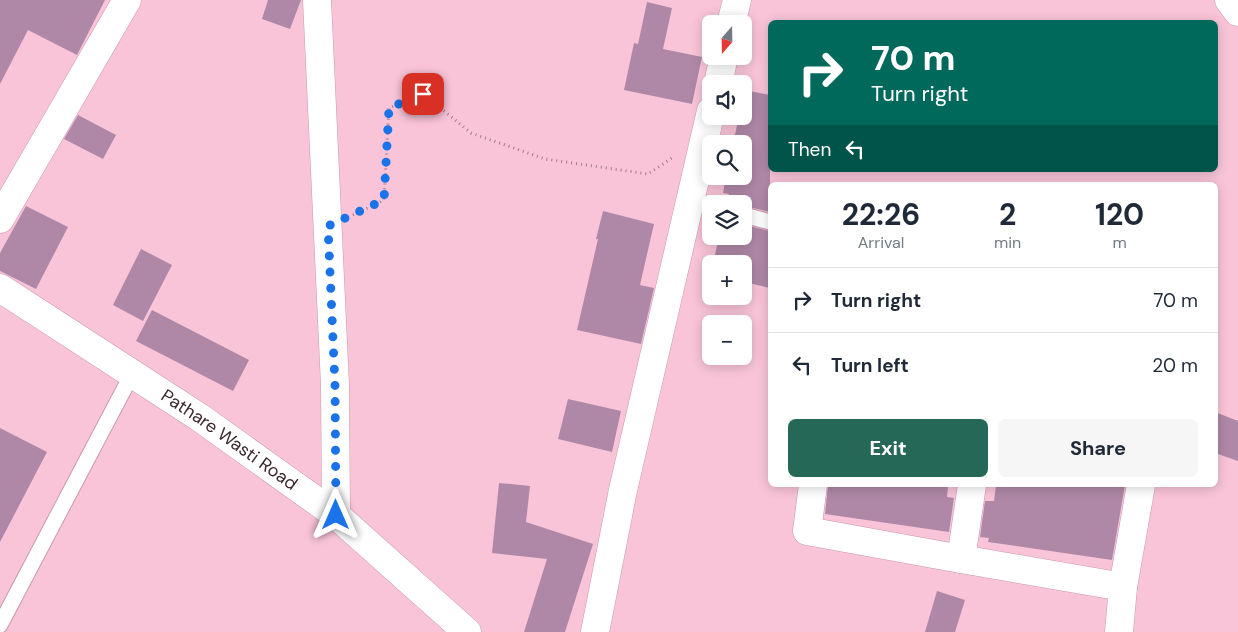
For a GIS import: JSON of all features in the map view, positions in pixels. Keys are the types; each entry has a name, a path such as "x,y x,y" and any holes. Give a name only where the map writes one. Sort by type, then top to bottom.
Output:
{"street":[{"path":"0,219 127,0"},
{"path":"317,0 335,385 336,515"},
{"path":"734,15 737,0"},
{"path":"1229,0 1238,12"},
{"path":"595,632 623,490 701,204 708,125"},
{"name":"Pathare Wasti Road","path":"0,288 199,417 336,515 467,632"},
{"path":"813,487 807,531 1123,587"},
{"path":"960,559 972,487"},
{"path":"1119,632 1123,587 1141,487"}],"lane":[{"path":"752,217 768,221"},
{"path":"0,625 132,374"}],"path":[{"path":"328,226 384,200 389,108 423,94 470,134 545,159 648,174 706,125"}],"building":[{"path":"0,0 105,0 77,55 28,30 0,84"},
{"path":"268,0 301,0 290,29 262,19"},
{"path":"647,2 672,8 663,49 702,57 692,104 624,90 634,43 638,44"},
{"path":"752,92 768,95 768,172 770,172 770,182 768,182 768,212 752,208 752,195 729,195 723,193 724,185 752,185 752,135 735,135 737,125 752,125"},
{"path":"78,115 116,135 103,159 64,139"},
{"path":"26,206 68,227 36,289 0,271 0,253"},
{"path":"603,211 654,224 640,285 654,288 641,344 577,330"},
{"path":"752,227 768,231 768,288 752,284 752,255 715,255 717,245 752,245"},
{"path":"141,249 172,265 143,321 113,305"},
{"path":"152,310 249,360 233,391 136,341"},
{"path":"568,399 621,411 612,452 558,439"},
{"path":"1218,413 1238,421 1238,461 1218,454"},
{"path":"0,428 47,452 0,542"},
{"path":"499,483 530,486 526,522 593,544 565,632 524,632 547,559 492,553"},
{"path":"828,487 948,487 947,497 954,498 949,532 825,514"},
{"path":"996,487 1125,487 1112,560 988,542 989,538 980,537 985,501 994,501"},
{"path":"937,591 965,600 955,632 925,632"}],"route":[{"path":"336,515 335,385 328,226 384,200 389,108 423,94"}]}
